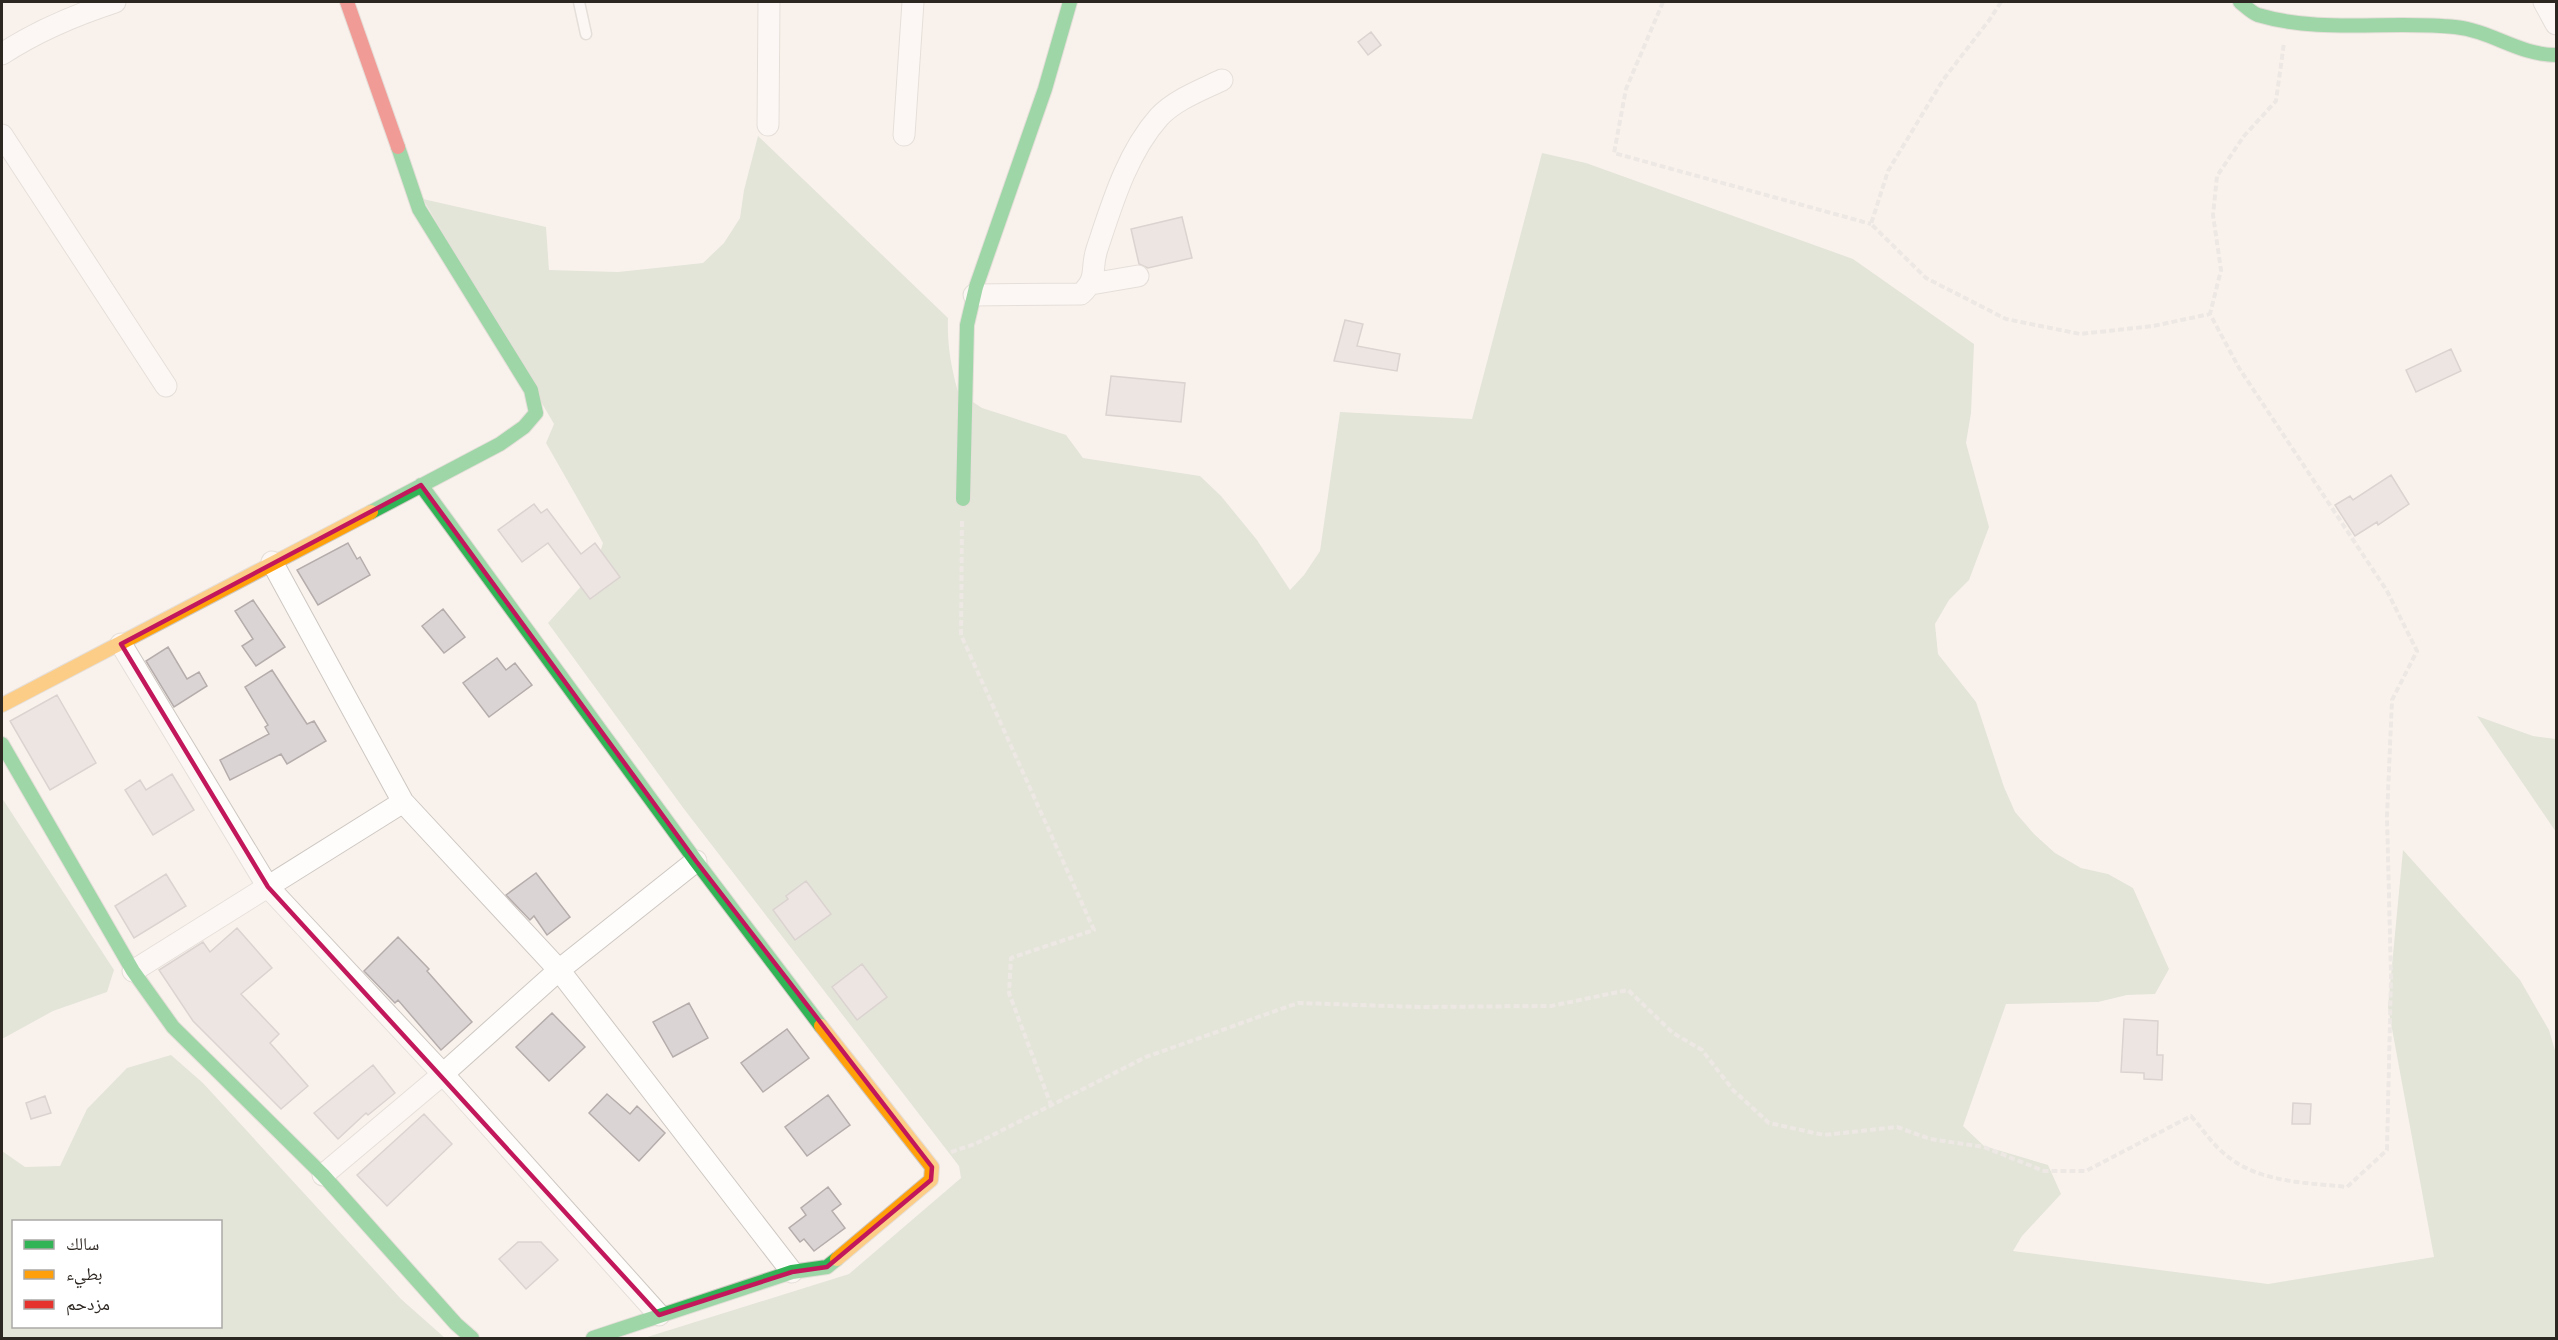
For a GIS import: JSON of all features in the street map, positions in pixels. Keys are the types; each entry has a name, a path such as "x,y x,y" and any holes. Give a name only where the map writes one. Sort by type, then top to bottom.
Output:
{"street":[{"path":"2,54 25,39 79,13 115,2"},
{"path":"2,705 500,444 524,427 536,413 531,390 419,209 347,2"},
{"path":"768,125 769,2"},
{"path":"904,135 914,2"},
{"path":"963,499 967,325 974,295 1045,89 1070,2"},
{"path":"2240,2 2256,15 2314,25 2429,24 2457,27 2485,32 2512,46 2547,55 2556,55"},
{"path":"2544,2 2556,24"},
{"path":"1091,284 1096,253 1112,205 1136,150 1160,116 1194,93 1222,80"},
{"path":"2,135 166,386"},
{"path":"974,295 1081,294 1091,284 1138,276"},
{"path":"421,485 696,861 842,1054 932,1167 931,1180 856,1245 826,1267 792,1272 593,1338"},
{"path":"272,562 404,802 559,970 792,1272"},
{"path":"121,644 268,887 443,1074 659,1315"},
{"path":"2,744 133,971 173,1027 323,1175 456,1324 472,1338"},
{"path":"133,971 404,802"},
{"path":"323,1175 443,1074 559,970 696,861"}],"lane":[{"path":"579,2 586,34"}],"path":[{"path":"1663,2 1626,89 1614,153 1870,224 1926,278 2006,319 2079,334 2152,326 2210,314"},
{"path":"1870,224 1888,171 1943,80 2001,2"},
{"path":"928,1161 975,1144 1146,1057 1298,1003 1420,1007 1551,1006 1628,990 1673,1034 1702,1050 1733,1090 1769,1123 1824,1135 1897,1127 1930,1139 1984,1148 2044,1171 2086,1171 2191,1116 2218,1148 2245,1169 2275,1179 2347,1187 2387,1150 2391,977 2387,816 2392,700 2417,651 2387,591 2239,368 2210,314 2221,270 2213,215 2217,176 2244,136 2276,101 2287,19"},
{"path":"963,499 961,635 1094,930 1011,958 1009,993 1051,1105"}],"highlighted area":[{"path":"421,485 696,861 932,1167 931,1180 827,1267 792,1272 659,1315 268,887 121,644"}],"green space":[{"path":"758,136 948,318 950,355 958,392 982,408 1066,435 1083,458 1200,476 1221,496 1257,540 1290,590 1304,575 1320,551 1340,412 1472,419 1542,153 1586,163 1853,259 1974,344 1971,413 1966,443 1989,527 1969,580 1949,600 1935,624 1938,654 1976,702 2004,787 2015,812 2055,853 2081,868 2108,874 2133,888 2169,969 2155,994 2127,995 2098,1002 2006,1004 1963,1126 1984,1146 2048,1165 2061,1194 2022,1236 2013,1251 2268,1284 2434,1257 2388,1007 2403,850 2520,980 2549,1030 2556,1054 2556,1338 644,1338 849,1274 961,1178 959,1166 684,809 548,623 594,572 603,543 546,443 554,424 423,199 546,227 549,270 618,272 703,263 724,243 740,218 744,190"},
{"path":"2477,716 2533,736 2556,739 2556,832"},
{"path":"2,798 114,970 107,992 53,1011 2,1039"},
{"path":"171,1055 203,1083 401,1299 445,1338 2,1338 2,1151 25,1167 60,1166 87,1109 127,1068"}],"building":[{"path":"1371,32 1381,45 1368,55 1358,42"},
{"path":"1182,217 1192,258 1148,268 1139,264 1131,229"},
{"path":"1345,320 1363,324 1357,346 1400,354 1397,371 1334,361"},
{"path":"2451,349 2461,371 2416,392 2406,370"},
{"path":"1111,376 1185,383 1181,422 1106,415"},
{"path":"2391,475 2409,504 2378,525 2377,522 2355,536 2335,505 2350,496 2353,500"},
{"path":"534,504 541,513 547,509 581,554 595,543 620,577 590,599 548,543 522,562 498,530"},
{"path":"348,543 357,559 360,557 370,575 318,605 297,570"},
{"path":"253,600 285,647 256,666 242,646 253,639 235,611"},
{"path":"443,609 465,637 444,653 422,626"},
{"path":"168,647 187,679 199,672 207,686 174,707 146,661"},
{"path":"497,658 506,670 515,663 532,685 489,717 463,683"},
{"path":"272,670 307,724 314,721 326,741 287,764 281,754 230,780 220,760 269,734 265,727 268,725 245,687"},
{"path":"57,695 96,763 50,790 10,721"},
{"path":"172,774 194,810 153,835 125,790 140,780 146,790"},
{"path":"536,873 570,917 547,935 534,916 530,920 506,895"},
{"path":"166,874 186,906 134,938 115,906"},
{"path":"806,881 831,914 795,940 773,910 788,899 786,896"},
{"path":"237,928 272,968 241,994 279,1034 270,1043 308,1086 281,1109 193,1021 159,970 203,942 210,952"},
{"path":"398,937 429,969 427,971 472,1022 441,1050 398,1000 395,1003 364,971"},
{"path":"862,964 887,997 857,1020 832,987"},
{"path":"689,1003 708,1038 673,1057 653,1022"},
{"path":"552,1013 585,1047 549,1081 516,1047"},
{"path":"2124,1019 2158,1021 2157,1055 2163,1055 2162,1080 2144,1079 2144,1073 2121,1072"},
{"path":"787,1029 809,1058 763,1092 741,1063"},
{"path":"373,1065 395,1093 368,1115 366,1113 338,1139 314,1113"},
{"path":"607,1094 630,1114 637,1106 665,1133 639,1161 589,1113"},
{"path":"828,1095 850,1125 807,1156 785,1127"},
{"path":"45,1096 51,1113 31,1119 26,1103"},
{"path":"2293,1103 2311,1104 2310,1124 2292,1124"},
{"path":"424,1114 452,1144 387,1206 357,1175"},
{"path":"828,1187 841,1204 832,1211 845,1228 814,1251 804,1239 800,1242 789,1228 806,1215 801,1208"},
{"path":"518,1242 541,1242 558,1260 526,1289 499,1259"}],"traffic: fast":[{"path":"963,499 967,325 976,287 1045,89 1070,2"},
{"path":"2240,2 2256,14 2282,21 2331,25 2455,27 2481,33 2530,51 2556,55"},
{"path":"371,512 500,444 524,427 536,413 531,390 419,209 398,147"},
{"path":"421,485 696,861 821,1026"},
{"path":"2,744 133,971 173,1027 323,1175 456,1324 472,1338"},
{"path":"593,1338 792,1272 827,1267 837,1259"}],"traffic: slow":[{"path":"2,705 371,512"},
{"path":"821,1026 932,1167 931,1180 837,1259"}],"traffic: jam":[{"path":"347,2 398,147"}]}
